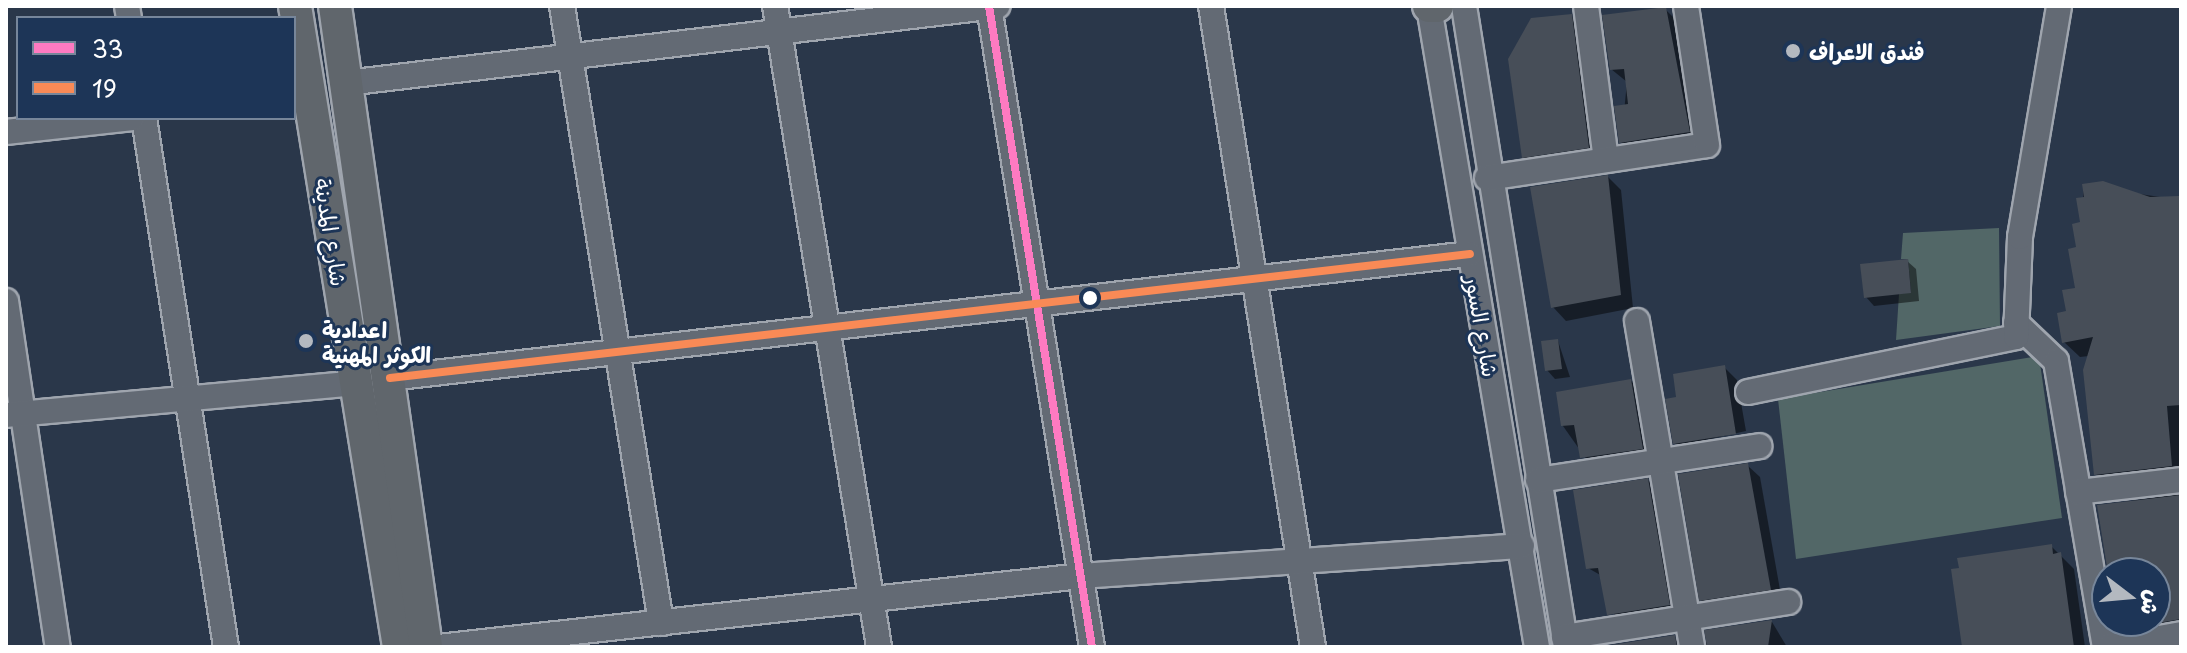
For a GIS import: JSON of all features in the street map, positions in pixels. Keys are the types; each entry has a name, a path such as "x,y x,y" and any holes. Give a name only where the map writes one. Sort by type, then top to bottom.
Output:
{"main road":[{"name":"شارع المدينة","path":"335,6 426,647"},
{"path":"1429,6 1437,6"},
{"name":"شارع المدينة","path":"296,19 302,94 356,383 399,647"}],"street":[{"path":"562,6 621,350 661,623"},
{"path":"775,6 879,647"},
{"path":"989,6 1092,647"},
{"path":"346,83 997,6"},
{"path":"1211,6 1313,647"},
{"name":"شارع السور","path":"1429,6 1537,647"},
{"name":"شارع السور","path":"1464,6 1487,178 1565,642"},
{"path":"1586,6 1606,160"},
{"path":"1487,178 1707,145 1686,6"},
{"path":"1748,392 2016,337 2020,237 2059,6"},
{"path":"6,132 114,120"},
{"path":"144,120 226,647"},
{"path":"1450,133 1479,127"},
{"path":"390,378 621,350 1255,283 1470,254"},
{"path":"6,301 14,414 58,647"},
{"path":"1637,321 1692,647"},
{"path":"2016,323 2056,361 2107,647 2181,634"},
{"path":"14,414 356,383"},
{"path":"1538,480 1759,446"},
{"path":"2078,492 2181,480"},
{"path":"438,647 1081,576 1299,558 1522,546"},
{"path":"1565,642 1788,602"}],"green space":[{"path":"1999,228 2000,326 1896,340 1899,294 1911,292 1908,259 1901,259 1903,233"},
{"path":"2039,356 2062,518 1796,559 1778,399"}],"building":[{"path":"1666,7 1690,132 1619,143 1614,106 1628,104 1624,69 1610,70 1602,15"},
{"path":"1572,14 1589,148 1522,158 1508,59 1531,18"},
{"path":"1608,175 1621,295 1551,308 1530,187"},
{"path":"2103,181 2150,197 2179,196 2181,405 2167,406 2172,466 2094,475 2083,370 2093,337 2062,343 2057,313 2066,311 2062,290 2075,288 2068,249 2076,247 2072,224 2080,222 2076,198 2084,197 2082,184"},
{"path":"1908,259 1911,293 1864,298 1860,264"},
{"path":"1558,339 1562,369 1545,371 1541,341"},
{"path":"1725,365 1736,434 1673,444 1665,399 1676,397 1673,374"},
{"path":"1631,379 1643,449 1580,458 1574,425 1561,426 1556,392"},
{"path":"1748,463 1771,590 1699,601 1678,474"},
{"path":"1648,478 1670,605 1607,615 1598,568 1586,569 1573,490"},
{"path":"2181,495 2181,619 2171,621 2171,557 2105,557 2097,505"},
{"path":"2052,544 2053,554 2061,552 2074,647 1962,647 1951,569 1959,568 1957,558"},
{"path":"1772,620 1768,647 1707,647 1704,630"},
{"path":"1675,635 1677,647 1612,645"}],"transit line":[{"name":"33","path":"989,6 1092,647"},
{"name":"19","path":"390,378 1470,254"}],"place":[{"name":"فندق الاعراف","path":"1793,51"},
{"name":"اعدادية الكوثر المهنية","path":"306,341"}]}
